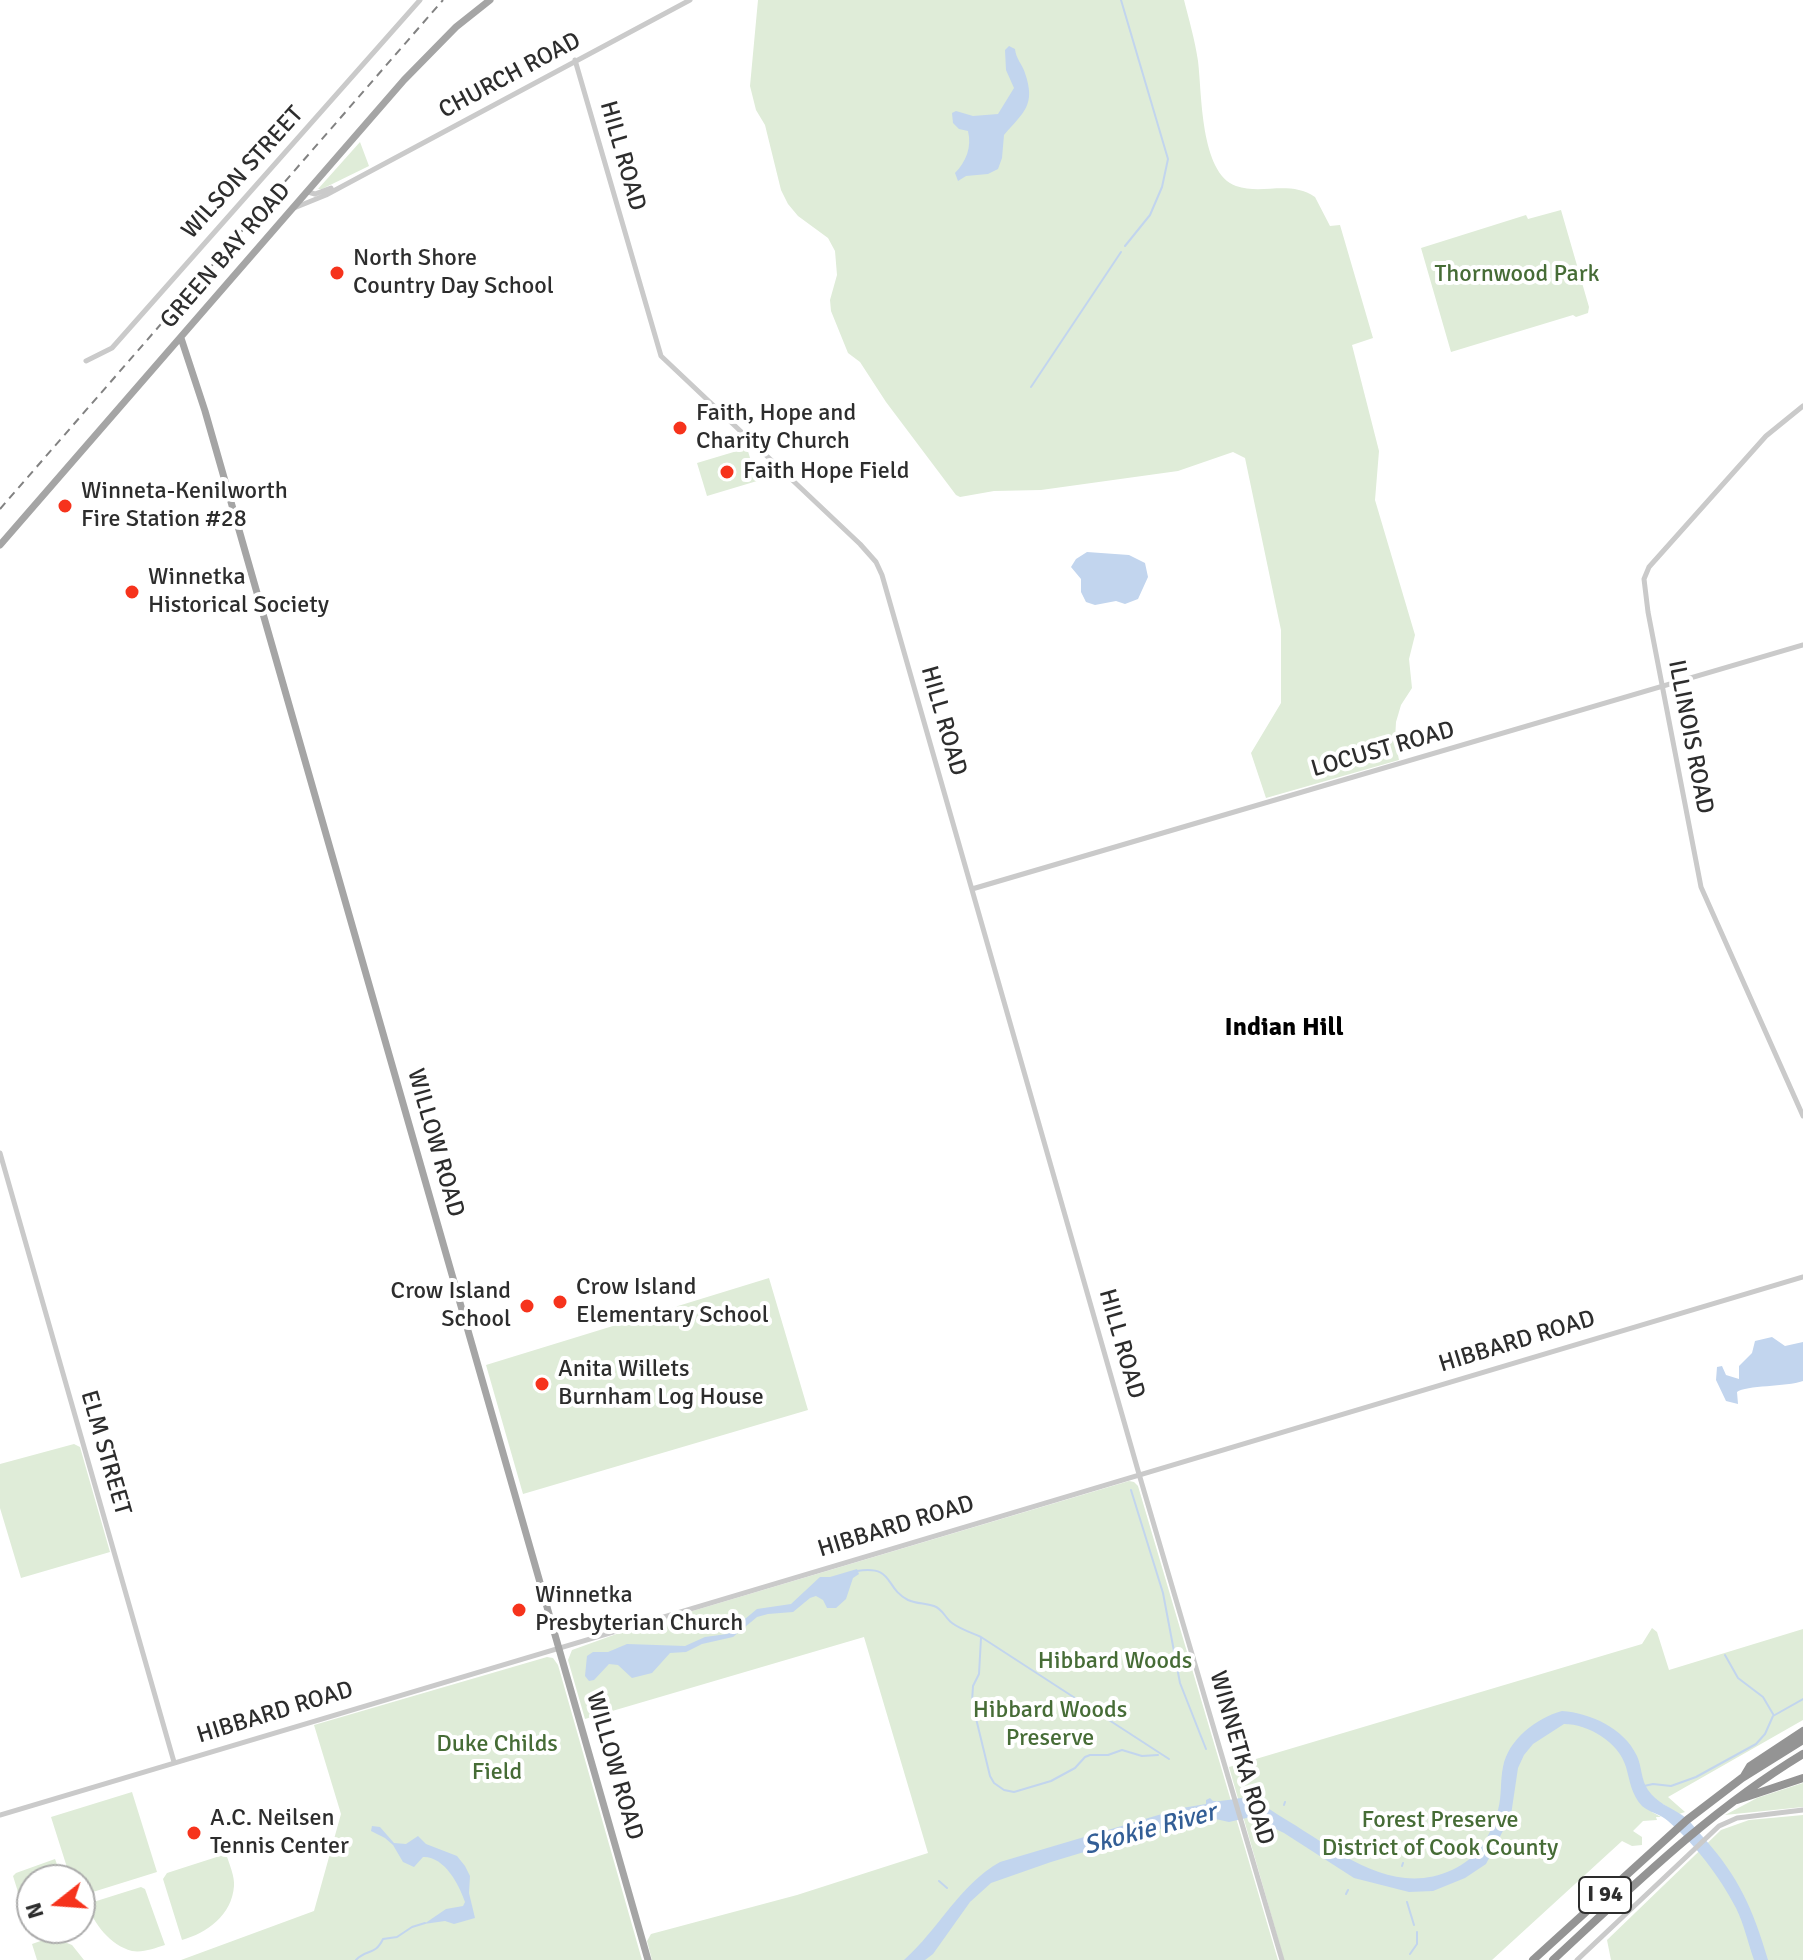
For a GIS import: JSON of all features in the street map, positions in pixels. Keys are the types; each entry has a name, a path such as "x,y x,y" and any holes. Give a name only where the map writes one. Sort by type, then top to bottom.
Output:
{"highway":[{"path":"1742,1778 1750,1766 1803,1731"},
{"name":"I 94","path":"1533,1960 1687,1820 1742,1778 1803,1740"},
{"name":"I 94","path":"1553,1960 1684,1838 1729,1803 1803,1754"},
{"path":"1729,1803 1803,1778"}],"main road":[{"name":"GREEN BAY ROAD","path":"0,545 418,64 456,27 490,0"},
{"name":"WILLOW ROAD","path":"181,338 205,411 647,1960"}],"street":[{"name":"WILSON STREET","path":"86,361 112,348 420,0"},
{"name":"CHURCH ROAD","path":"294,208 690,0"},
{"name":"HILL ROAD","path":"575,60 661,356 860,544 879,568 1139,1474"},
{"name":"CHURCH ROAD","path":"308,192 319,193 347,182"},
{"name":"ILLINOIS ROAD","path":"1803,406 1766,436 1646,573 1645,589 1701,887 1803,1116"},
{"name":"LOCUST ROAD","path":"972,889 1803,645"},
{"name":"ELM STREET","path":"0,1153 174,1762"},
{"name":"HIBBARD ROAD","path":"0,1815 1803,1277"},
{"name":"WINNETKA ROAD","path":"1139,1474 1282,1960"},
{"path":"1577,1960 1719,1826 1737,1818 1803,1810"}],"green space":[{"path":"758,0 1184,0 1197,53 1205,131 1215,165 1224,178 1236,186 1296,189 1315,197 1330,226 1340,225 1373,338 1352,345 1379,451 1375,500 1415,635 1409,659 1412,688 1401,705 1396,722 1395,740 1399,760 1266,798 1251,753 1281,703 1281,630 1245,458 1233,452 1178,471 1041,490 956,495 860,362 848,353 831,311 830,300 837,275 835,251 828,238 798,216 781,190 765,125 756,110 750,86"},
{"path":"360,142 369,166 318,189"},
{"name":"Thornwood Park","path":"1561,210 1589,307 1588,313 1451,352 1421,248 1526,215 1528,219"},
{"name":"Faith Hope Field","path":"747,448 757,481 707,496 697,463"},
{"path":"769,1278 808,1410 523,1494 486,1365"},
{"path":"74,1444 80,1447 110,1552 21,1578 0,1508 0,1464"},
{"name":"Hibbard Woods Preserve","path":"1129,1481 1138,1486 1278,1960 652,1960 647,1941 651,1934 797,1895 928,1853 864,1637 585,1719 568,1660 572,1650 622,1632"},
{"name":"Forest Preserve District of Cook County","path":"1652,1628 1657,1632 1669,1670 1803,1629 1803,1720 1668,1797 1685,1812 1679,1814 1661,1803 1652,1812 1661,1817 1643,1821 1633,1831 1642,1837 1642,1845 1632,1846 1622,1841 1492,1960 1284,1960 1229,1767 1642,1644"},
{"name":"Duke Childs Field","path":"547,1657 553,1658 558,1665 642,1960 181,1960 314,1911 341,1814 314,1725"},
{"path":"1803,1783 1803,1807 1725,1815 1757,1798"},
{"path":"132,1792 157,1872 96,1891 96,1864 66,1864 51,1817"},
{"path":"1803,1815 1803,1960 1611,1960 1607,1940 1721,1830 1749,1820"},
{"path":"226,1854 234,1882 229,1906 209,1927 182,1940 163,1879 167,1873"},
{"path":"141,1887 145,1889 165,1945 132,1951 117,1944 96,1922 96,1901"},
{"path":"32,1944 70,1944 84,1960 37,1960"}],"water":[{"path":"1009,46 1015,49 1025,73 1029,93 1026,107 1004,135 998,169 988,174 966,176 958,181 955,173 967,154 969,137 968,131 959,129 953,123 952,113 956,111 973,116 998,114 1014,88 1006,70 1005,50"},
{"path":"1087,552 1129,555 1145,563 1148,577 1138,599 1125,604 1116,601 1095,605 1086,602 1081,592 1081,579 1071,567 1076,559"},
{"path":"1772,1337 1785,1346 1803,1342 1803,1381 1742,1390 1737,1392 1738,1404 1726,1401 1716,1380 1717,1367 1722,1366 1726,1375 1739,1379 1739,1366 1752,1353 1755,1341"},
{"path":"857,1569 859,1574 853,1578 846,1599 836,1608 827,1608 823,1600 816,1596 793,1612 757,1617 733,1637 702,1644 686,1652 670,1653 652,1673 632,1678 618,1665 609,1664 594,1680 589,1681 585,1676 587,1656 593,1652 608,1652 627,1644 685,1646 705,1637 727,1634 757,1609 791,1604 820,1577"},
{"name":"Skokie River","path":"1562,1711 1595,1719 1624,1737 1639,1760 1648,1790 1688,1820 1735,1880 1757,1925 1768,1960 1754,1960 1736,1908 1697,1850 1665,1819 1638,1801 1617,1750 1592,1731 1564,1724 1533,1744 1524,1755 1518,1768 1511,1815 1486,1864 1465,1878 1433,1891 1409,1892 1354,1878 1284,1833 1251,1817 1229,1822 1211,1818 1190,1820 991,1883 970,1902 933,1954 925,1960 904,1960 961,1895 1000,1862 1182,1808 1206,1804 1210,1798 1213,1801 1253,1799 1341,1854 1384,1874 1406,1878 1429,1877 1452,1870 1476,1853 1491,1829 1499,1805 1503,1767 1517,1739 1533,1725"},
{"path":"372,1826 380,1827 394,1843 406,1844 418,1836 426,1844 457,1856 470,1876 469,1893 475,1918 454,1924 445,1921 424,1924 446,1909 463,1906 465,1902 459,1887 450,1872 438,1861 423,1857 414,1867 403,1862 393,1845 371,1831"}],"waterway":[{"path":"1121,0 1168,159 1162,187 1150,215 1125,246"},
{"path":"1031,387 1121,252"},
{"path":"1131,1490 1163,1593 1180,1683 1206,1749"},
{"path":"857,1571 884,1574 900,1595 937,1607 955,1625 981,1637 1169,1759"},
{"path":"981,1638 979,1674 973,1686 972,1702 990,1776 1004,1790 1014,1792 1051,1781 1075,1768 1090,1755 1108,1755 1122,1750 1142,1756 1158,1755"},
{"path":"1725,1655 1738,1678 1763,1697 1773,1714"},
{"path":"1644,1786 1671,1786 1696,1777 1756,1744 1765,1734 1773,1716 1803,1699"},
{"path":"1455,1852 1457,1856"},
{"path":"939,1881 947,1888"},
{"path":"1346,1894 1348,1890"},
{"path":"1407,1902 1414,1925"},
{"path":"356,1960 377,1948 383,1939 397,1937 425,1923"},
{"path":"1410,1954 1417,1944 1417,1932"}],"railway":[{"path":"0,509 443,0"}],"place":[{"name":"North Shore Country Day School","path":"337,273"},
{"name":"Faith, Hope and Charity Church","path":"680,428"},
{"name":"Faith Hope Field","path":"727,472"},
{"name":"Winneta-Kenilworth Fire Station #28","path":"65,506"},
{"name":"Winnetka Historical Society","path":"132,592"},
{"name":"Crow Island Elementary School","path":"560,1302"},
{"name":"Crow Island School","path":"527,1306"},
{"name":"Anita Willets Burnham Log House","path":"542,1384"},
{"name":"Winnetka Presbyterian Church","path":"519,1610"},
{"name":"A.C. Neilsen Tennis Center","path":"194,1833"}],"district":[{"name":"Indian Hill","path":"1284,1028"}],"park label":[{"name":"Hibbard Woods","path":"1115,1662"}]}
